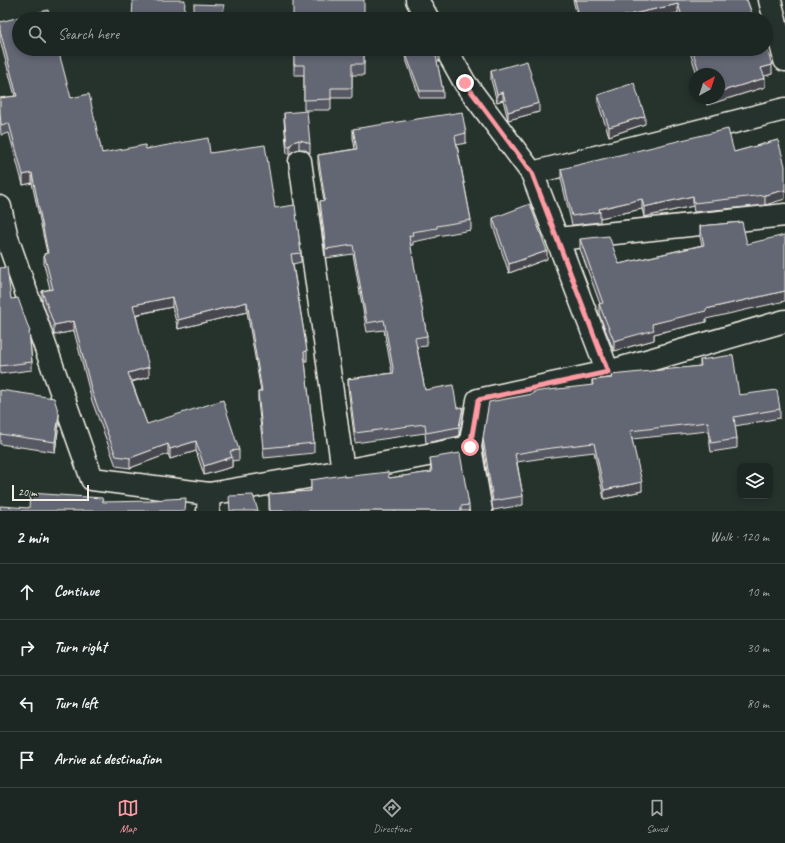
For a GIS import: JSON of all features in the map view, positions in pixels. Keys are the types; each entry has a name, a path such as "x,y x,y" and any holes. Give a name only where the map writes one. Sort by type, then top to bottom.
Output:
{"street":[{"path":"418,0 424,12"},
{"path":"770,0 785,60"},
{"path":"450,56 465,83 532,173 608,372"},
{"path":"532,173 785,109"},
{"path":"300,161 343,471"},
{"path":"0,207 4,238 92,479 209,502 343,471 470,447"},
{"path":"558,239 785,215"},
{"path":"481,511 470,447 478,400 608,372 785,321"}],"building":[{"path":"133,0 185,0 184,12 132,12"},
{"path":"293,0 364,0 364,12 293,12"},
{"path":"575,0 747,0 751,12 681,12 678,4 642,12 578,12"},
{"path":"194,4 224,5 224,12 194,12"},
{"path":"12,19 12,56 60,56 71,98 89,94 102,153 145,145 146,149 208,138 210,153 265,145 275,208 295,205 301,253 291,254 307,351 304,352 314,443 264,448 258,392 262,391 247,302 178,320 172,297 133,305 149,367 128,373 147,424 223,400 239,450 230,451 232,457 204,466 196,441 170,449 168,444 130,458 116,456 92,392 74,321 54,325 42,291 53,289 44,254 48,253 32,173 23,175 9,123 1,125 0,98 17,96 0,30 0,22"},
{"path":"294,56 364,56 364,64 352,64 352,88 331,88 331,99 304,100 304,65 294,65"},
{"path":"407,56 436,56 443,91 420,91"},
{"path":"694,56 769,56 772,65 761,68 765,78 725,90 725,68 698,68"},
{"path":"527,61 539,103 508,112 503,92 497,94 491,71"},
{"path":"634,83 645,116 609,127 598,95"},
{"path":"307,111 310,144 299,140 293,142 290,146 287,146 284,113"},
{"path":"462,112 466,133 455,136 471,220 412,232 413,235 409,236 427,336 415,338 425,390 453,385 457,408 463,407 459,427 426,433 425,424 355,433 348,379 394,373 384,320 367,323 353,245 326,249 320,201 325,200 318,155 357,149 353,129"},
{"path":"728,129 734,152 778,140 785,166 785,190 765,195 694,203 693,196 644,207 642,199 599,209 600,212 572,216 561,169"},
{"path":"530,204 547,251 509,264 493,218"},
{"path":"742,222 747,244 785,235 785,291 706,309 706,311 652,324 654,330 614,341 599,304 603,303 580,239 609,236 619,264 704,245 700,226"},
{"path":"7,267 11,299 18,298 30,332 32,362 0,366 0,268"},
{"path":"733,355 739,395 777,390 780,409 734,417 737,439 711,443 708,422 630,431 642,482 604,490 594,443 515,454 523,496 493,501 483,438 489,402 533,394 533,392 593,385 592,380 612,378 611,375 701,366 700,360"},
{"path":"0,390 54,398 59,414 55,442 0,434"},
{"path":"460,453 469,505 461,506 461,511 270,511 269,494 311,491 311,480 344,475 344,477 388,472 389,478 432,472 430,458"},
{"path":"30,493 102,498 103,502 151,501 186,498 185,511 0,511 0,506 29,508"},
{"path":"253,495 258,511 230,511 229,496"}],"route":[{"path":"465,83 532,173 608,372 478,400 470,447"}]}
